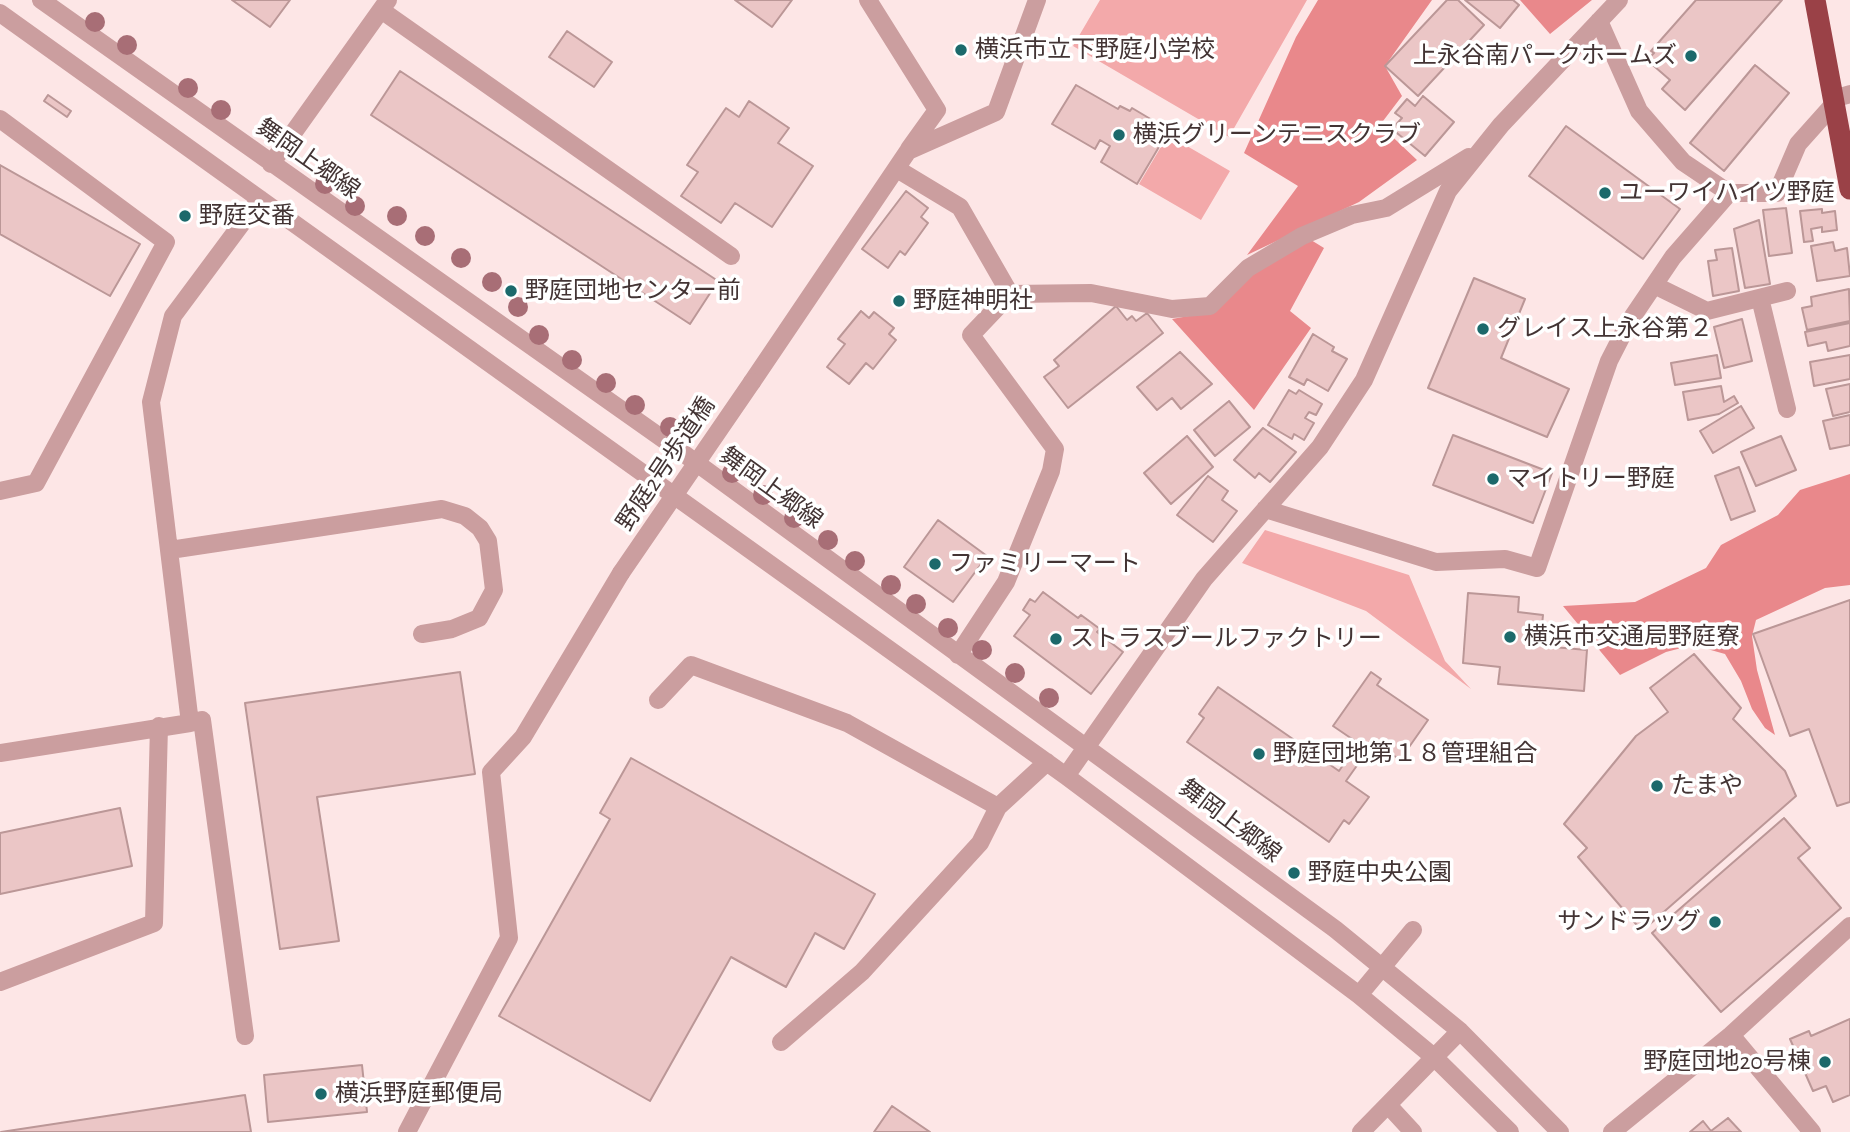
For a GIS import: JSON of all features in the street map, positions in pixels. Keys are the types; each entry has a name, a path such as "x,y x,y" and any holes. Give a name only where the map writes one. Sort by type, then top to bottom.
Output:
{"highway":[{"path":"1815,0 1850,189"}],"street":[{"name":"舞岡上郷線","path":"41,0 472,302 958,655 1088,746 1383,966 1460,1031 1560,1132"},
{"name":"野庭2号歩道橋","path":"407,1132 509,938 491,772 523,737 621,573 937,110 868,0"},
{"path":"908,151 996,112 1037,0"},
{"path":"1066,776 1204,579 1320,447 1364,380 1448,191 1478,152 1619,0"},
{"path":"271,163 384,5 732,256"},
{"path":"0,13 1066,776 1359,995 1435,1058 1510,1132"},
{"path":"1600,21 1639,111 1683,162 1729,193 1777,192 1798,144 1840,97 1850,94"},
{"path":"0,119 166,243 36,482 0,491"},
{"path":"958,655 1006,582 1051,471 1055,449 971,335 1010,294 1091,293 1172,309 1210,306 1248,268 1302,236 1352,215 1386,208 1478,152"},
{"path":"897,169 960,207 1010,294"},
{"path":"1265,509 1436,562 1505,559 1537,568 1609,361 1629,322 1673,257 1729,193"},
{"path":"190,723 151,402 173,316 260,199"},
{"path":"1654,285 1707,311 1787,291"},
{"path":"1759,298 1787,409"},
{"path":"170,550 442,509 465,516 480,528 488,541 494,590 479,618 452,629 422,635"},
{"path":"658,700 691,665 847,723 998,807"},
{"path":"0,753 202,720 245,1036"},
{"path":"0,982 155,923 159,726"},
{"path":"781,1042 862,972 980,843 998,807 1047,762"},
{"path":"1612,1132 1731,1035 1850,926"},
{"path":"1359,995 1413,930"},
{"path":"1361,1132 1460,1031"},
{"path":"1731,1035 1812,1132"},
{"path":"1388,1105 1413,1132"}],"shaded area":[{"path":"1100,0 1307,0 1229,137 1073,46"},
{"path":"1318,0 1432,0 1385,66 1402,96 1380,125 1417,160 1359,202 1247,255 1298,186 1244,153 1296,37"},
{"path":"1520,0 1592,0 1550,34"},
{"path":"1168,135 1230,171 1201,220 1139,184"},
{"path":"1311,240 1324,248 1290,311 1311,328 1254,410 1172,319 1216,311 1254,269"},
{"path":"1850,474 1850,585 1825,588 1756,620 1752,636 1757,670 1775,735 1765,728 1752,709 1741,681 1725,654 1693,645 1666,652 1620,675 1563,606 1635,602 1706,568 1721,545 1778,515 1800,490"},
{"path":"1265,530 1409,575 1445,661 1471,689 1366,611 1242,563"}],"building":[{"path":"232,0 290,0 270,27"},
{"path":"735,0 792,0 772,27"},
{"path":"1447,0 1458,0 1484,25 1418,96 1385,66"},
{"path":"1465,0 1513,0 1519,5 1500,28"},
{"name":"上永谷南パークホームズ","path":"1696,0 1782,0 1685,110 1662,89 1670,80 1647,60 1654,53 1651,51"},
{"path":"567,31 612,62 594,87 549,57"},
{"path":"1755,65 1789,93 1724,171 1690,143"},
{"path":"400,71 718,281 690,324 371,115"},
{"name":"横浜グリーンテニスクラブ","path":"1076,85 1118,109 1120,106 1130,111 1132,108 1169,130 1137,184 1101,162 1110,146 1100,140 1095,149 1052,124"},
{"path":"48,95 71,111 67,117 44,101"},
{"path":"1423,96 1454,122 1425,156 1392,129 1402,118 1395,113 1407,99 1415,106"},
{"path":"749,101 789,128 778,143 813,166 772,227 735,203 721,223 681,196 698,172 687,165 726,108 739,117"},
{"name":"ユーワイハイツ野庭","path":"1566,126 1680,209 1643,259 1529,176"},
{"path":"0,165 140,244 110,296 0,234"},
{"path":"906,191 928,208 921,217 928,223 905,255 900,251 888,268 862,249"},
{"path":"1786,208 1792,253 1769,256 1763,210"},
{"path":"1822,209 1822,213 1835,211 1837,230 1822,232 1822,227 1811,229 1813,241 1804,242 1800,211"},
{"path":"1759,220 1770,284 1745,288 1734,229"},
{"path":"1833,242 1835,251 1847,248 1850,276 1817,281 1811,246"},
{"path":"1732,248 1739,291 1713,296 1708,261 1717,260 1715,250"},
{"name":"グレイス上永谷第２","path":"1474,278 1525,299 1501,358 1569,389 1547,437 1428,388"},
{"path":"1849,289 1850,321 1807,330 1802,308 1812,306 1811,297"},
{"path":"1116,306 1127,320 1132,316 1136,321 1147,313 1163,333 1068,408 1044,377 1059,366 1054,360"},
{"path":"861,311 869,318 874,312 894,328 889,334 896,340 873,369 866,363 849,384 827,367 845,344 838,339"},
{"path":"1742,319 1752,361 1724,368 1714,327"},
{"path":"1850,323 1850,346 1828,351 1826,342 1808,346 1805,332"},
{"path":"1313,334 1334,347 1332,351 1347,359 1328,391 1307,379 1304,385 1289,377"},
{"path":"1180,352 1212,384 1181,409 1172,398 1157,410 1137,387"},
{"path":"1717,355 1721,378 1675,385 1671,363"},
{"path":"1850,355 1850,379 1814,386 1810,362"},
{"path":"1850,384 1850,412 1833,416 1826,389"},
{"path":"1721,386 1724,402 1734,396 1738,403 1719,414 1688,420 1683,392"},
{"path":"1289,390 1296,394 1299,390 1322,404 1316,415 1309,412 1305,418 1314,423 1304,440 1294,434 1292,439 1268,425"},
{"path":"1229,401 1250,427 1215,456 1194,430"},
{"path":"1741,406 1754,428 1713,453 1700,431"},
{"path":"1850,415 1850,445 1830,449 1823,421"},
{"path":"1263,428 1296,452 1270,482 1259,473 1255,478 1234,460"},
{"name":"マイトリー野庭","path":"1453,435 1552,473 1533,523 1433,485"},
{"path":"1187,436 1213,467 1171,504 1144,473"},
{"path":"1781,436 1796,470 1756,486 1741,452"},
{"path":"1739,467 1755,511 1731,520 1715,476"},
{"path":"1208,476 1228,491 1222,500 1237,511 1213,542 1177,515"},
{"path":"938,520 987,556 953,602 904,567"},
{"path":"1043,592 1078,618 1081,615 1100,629 1097,632 1123,652 1091,694 1014,636 1030,615 1023,610 1030,599 1035,602"},
{"name":"横浜市交通局野庭寮","path":"1468,593 1519,597 1518,612 1543,615 1542,625 1555,626 1553,647 1587,650 1584,691 1498,684 1500,667 1463,663"},
{"path":"1850,600 1850,802 1837,806 1809,729 1790,736 1753,634"},
{"path":"1694,654 1741,708 1733,719 1785,771 1796,796 1642,931 1578,857 1587,848 1564,824 1636,736 1668,712 1650,688"},
{"path":"460,672 475,774 317,797 339,941 280,949 245,703"},
{"name":"野庭団地第１８管理組合","path":"1371,672 1381,679 1377,685 1428,720 1400,760 1386,750 1380,759 1368,750 1346,781 1369,797 1349,824 1344,820 1329,842 1187,742 1204,718 1199,714 1218,687 1339,771 1358,743 1333,726"},
{"path":"631,758 875,894 844,949 815,933 786,987 731,957 650,1101 499,1016 610,819 600,813"},
{"path":"120,808 132,866 0,894 0,833"},
{"path":"1784,818 1810,848 1798,858 1841,908 1721,1012 1652,933"},
{"name":"野庭団地20号棟","path":"1850,1019 1850,1095 1833,1102 1826,1086 1813,1091 1790,1039 1809,1031 1811,1036"},
{"path":"362,1065 367,1112 268,1122 264,1075"},
{"path":"245,1095 251,1132 1,1132"},
{"path":"892,1106 930,1132 874,1132"},
{"path":"1728,1118 1741,1132 1690,1132 1703,1121 1711,1131"}],"place":[{"name":"横浜市立下野庭小学校","path":"961,50"},
{"name":"上永谷南パークホームズ","path":"1691,56"},
{"name":"横浜グリーンテニスクラブ","path":"1119,135"},
{"name":"ユーワイハイツ野庭","path":"1605,193"},
{"name":"野庭交番","path":"185,216"},
{"name":"野庭団地センター前","path":"511,291"},
{"name":"野庭神明社","path":"899,301"},
{"name":"グレイス上永谷第２","path":"1483,329"},
{"name":"マイトリー野庭","path":"1493,479"},
{"name":"ファミリーマート","path":"935,564"},
{"name":"横浜市交通局野庭寮","path":"1510,637"},
{"name":"ストラスブールファクトリー","path":"1056,639"},
{"name":"野庭団地第１８管理組合","path":"1259,754"},
{"name":"たまや","path":"1657,786"},
{"name":"野庭中央公園","path":"1294,873"},
{"name":"サンドラッグ","path":"1715,922"},
{"name":"野庭団地20号棟","path":"1825,1062"},
{"name":"横浜野庭郵便局","path":"321,1094"}]}
